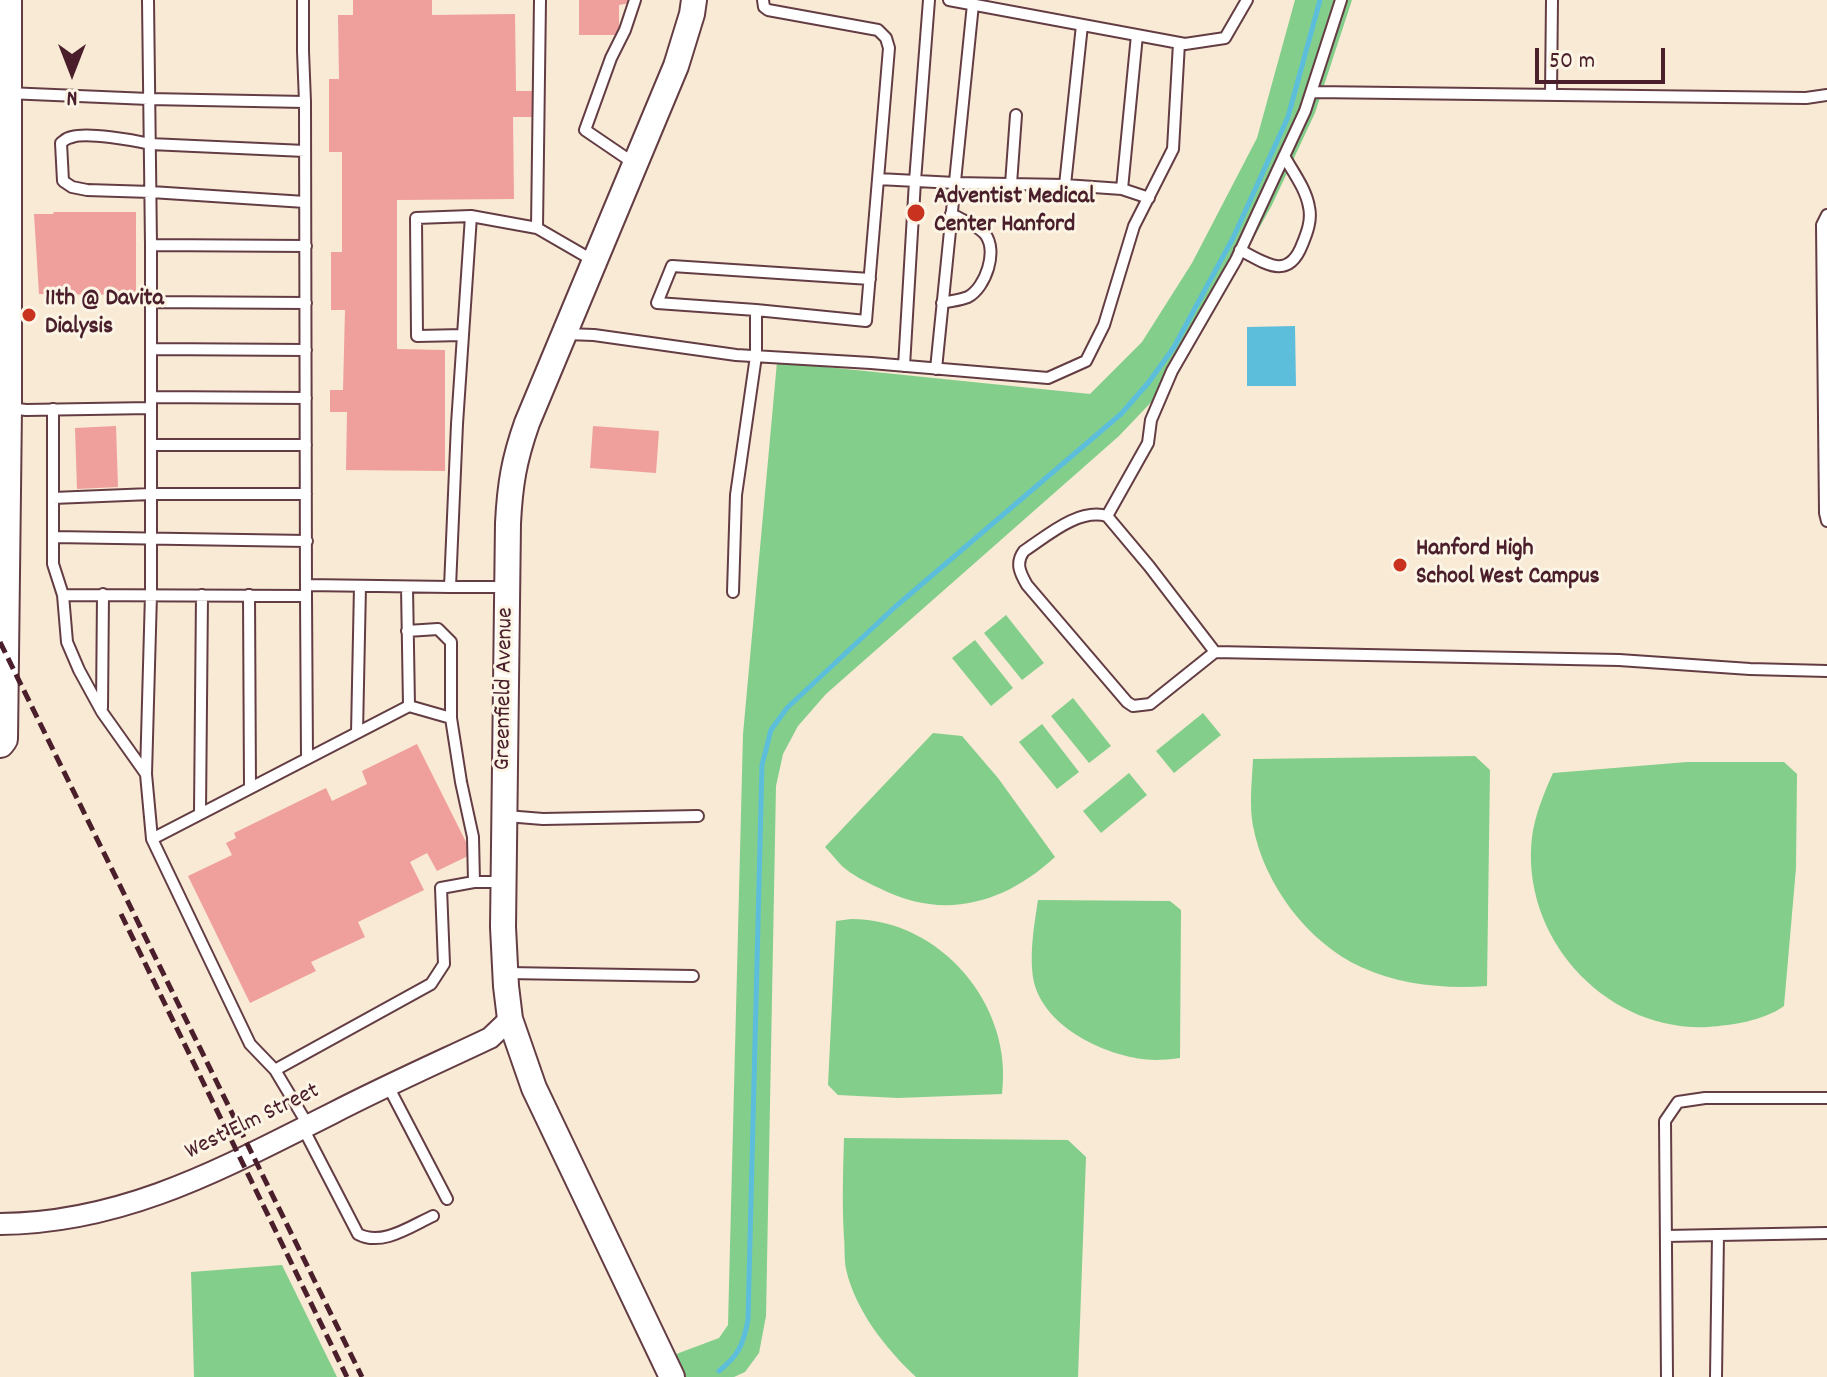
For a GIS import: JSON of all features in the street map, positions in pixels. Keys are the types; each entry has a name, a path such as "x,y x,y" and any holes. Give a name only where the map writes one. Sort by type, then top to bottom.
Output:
{"main road":[{"path":"0,743 3,739 3,94 7,0"}],"street":[{"name":"Greenfield Avenue","path":"672,1377 534,1088 510,1019 503,927 507,587 510,499 515,457 676,66 694,0"},
{"name":"West Elm Street","path":"0,1224 51,1222 111,1210 175,1189 490,1038 510,1019"}],"lane":[{"path":"148,0 151,594 146,774 152,839 250,1044 275,1070 358,1234 382,1239 433,1216"},
{"path":"303,0 307,758"},
{"path":"537,228 540,0"},
{"path":"635,0 585,130 635,164"},
{"path":"763,0 768,10 878,30 886,38 889,48 870,279 866,321 657,303 672,266 870,279"},
{"path":"904,366 929,0"},
{"path":"949,0 1185,44 1225,38 1247,0"},
{"path":"1107,516 1148,443 1151,420 1172,371 1240,250 1284,156 1313,92 1341,0"},
{"path":"1551,95 1552,0"},
{"path":"936,369 973,4"},
{"path":"1065,185 1082,25"},
{"path":"1122,189 1137,35"},
{"path":"564,334 594,335 756,356 1048,378 1086,361 1104,325 1134,226 1173,149 1179,43"},
{"path":"1313,92 1795,98 1827,95"},
{"path":"3,94 305,102"},
{"path":"1011,184 1016,115"},
{"path":"305,151 150,144 129,139 76,135 61,143 63,181 72,187 305,202"},
{"path":"1240,250 1278,267 1292,261 1301,249 1310,208 1284,156"},
{"path":"878,179 1065,185 1122,189 1149,198"},
{"path":"942,303 968,296 984,281 991,255 987,236 951,214"},
{"path":"1827,215 1822,225 1827,521"},
{"path":"450,587 471,216"},
{"path":"463,335 417,336 416,218 471,216 537,228 594,261"},
{"path":"151,245 306,246"},
{"path":"151,302 306,303"},
{"path":"733,592 736,495 756,356 756,310"},
{"path":"151,349 306,350"},
{"path":"4,408 26,410 306,398"},
{"path":"53,409 53,564 63,595 67,642 102,712 146,774"},
{"path":"151,445 306,445"},
{"path":"53,498 151,494 306,494"},
{"path":"1215,652 1107,516 1095,514 1070,522 1024,551 1018,565 1027,585 1133,706 1150,704 1215,652 1619,660 1827,671"},
{"path":"53,537 307,541"},
{"path":"63,595 249,595 360,586 507,587"},
{"path":"357,733 360,586"},
{"path":"407,587 409,706"},
{"path":"102,712 103,594"},
{"path":"200,812 202,595"},
{"path":"249,595 250,788"},
{"path":"407,631 438,629 451,642 451,718 473,837 474,882"},
{"path":"152,839 409,706 451,718"},
{"path":"504,816 543,819 698,816"},
{"path":"275,1070 431,984 444,964 441,888 474,882 503,882"},
{"path":"505,973 693,976"},
{"path":"388,1086 447,1199"},
{"path":"1667,1377 1665,1121 1678,1102 1705,1098 1827,1098"},
{"path":"1666,1236 1827,1233"},
{"path":"1716,1377 1718,1235"}],"green space":[{"path":"1295,0 1352,0 1315,113 1272,205 1178,374 1119,436 826,694 798,726 783,754 776,786 766,1316 759,1353 745,1372 734,1377 672,1377 663,1359 719,1338 728,1325 743,734 777,362 1090,394 1142,342 1192,263 1257,138"},
{"path":"1006,615 1044,663 1022,680 984,633"},
{"path":"975,640 1013,688 991,706 952,658"},
{"path":"1073,698 1111,746 1089,763 1051,716"},
{"path":"1203,713 1221,735 1174,773 1156,751"},
{"path":"1042,724 1079,772 1057,789 1019,742"},
{"path":"933,733 962,736 998,778 1055,857 1015,886 994,896 949,905 926,904 903,898 850,872 825,847"},
{"path":"1475,756 1490,770 1487,986 1439,986 1391,978 1361,967 1323,943 1306,927 1278,890 1259,848 1251,809 1253,759"},
{"path":"1687,762 1784,762 1797,774 1796,868 1784,1006 1748,1021 1708,1027 1671,1024 1636,1014 1604,996 1577,972 1556,943 1540,910 1532,874 1532,837 1553,773"},
{"path":"1129,773 1147,795 1101,833 1083,811"},
{"path":"1038,900 1170,901 1181,910 1180,1058 1138,1058 1102,1048 1084,1040 1054,1016 1042,1002 1033,976 1032,943"},
{"path":"851,919 884,923 914,934 941,951 965,974 983,1000 996,1030 1003,1061 1002,1094 898,1098 838,1095 828,1085 836,921"},
{"path":"844,1138 1068,1140 1086,1157 1078,1377 916,1377 905,1366 864,1314 850,1284 846,1269 843,1213"},
{"path":"282,1265 337,1377 194,1377 191,1272"}],"water":[{"path":"1295,326 1296,386 1247,386 1247,327"}],"building":[{"path":"353,0 432,0 432,15 515,14 516,91 533,91 533,117 513,117 514,199 397,200 397,349 445,350 445,471 346,470 347,412 330,412 330,390 343,390 345,310 331,310 331,252 342,252 342,152 329,152 329,79 339,79 338,15 353,15"},
{"path":"579,0 630,0 630,3 619,5 619,35 579,35"},
{"path":"136,212 136,295 39,294 34,214"},
{"path":"116,426 118,487 77,489 75,428"},
{"path":"593,426 659,431 656,473 590,468"},
{"path":"417,744 472,854 437,871 427,853 410,862 424,890 358,922 365,937 311,962 316,971 250,1003 188,876 232,855 226,843 236,838 234,833 326,788 332,801 367,784 362,771"}],"waterway":[{"path":"719,1371 739,1349 748,1320 762,765 771,730 787,708 895,607 1121,414 1149,382 1174,347 1233,238 1288,117 1320,0"}],"railway":[{"path":"0,642 362,1377"},
{"path":"121,914 347,1377"}],"place":[{"name":"Adventist Medical Center Hanford","path":"916,213"},
{"name":"11th @ Davita Dialysis","path":"29,315"},
{"name":"Hanford High School West Campus","path":"1400,565"}]}
